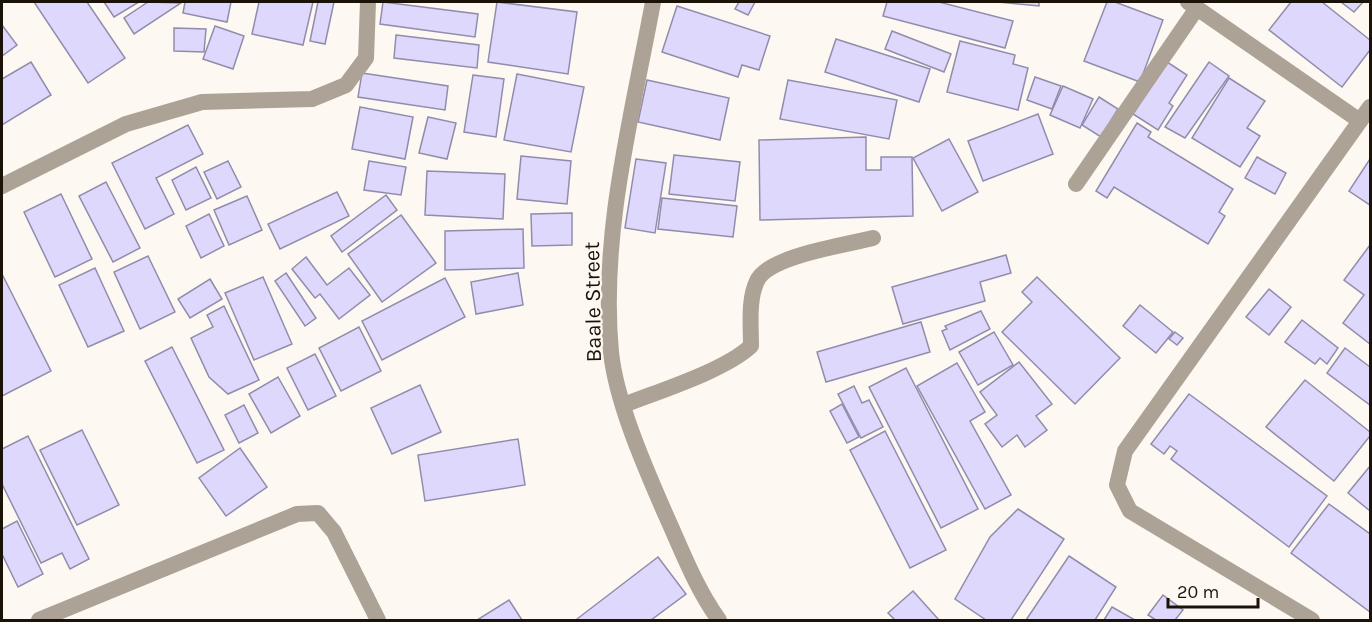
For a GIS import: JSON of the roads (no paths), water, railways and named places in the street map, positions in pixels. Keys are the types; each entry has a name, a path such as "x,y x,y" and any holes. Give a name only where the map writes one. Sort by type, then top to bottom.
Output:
{"street":[{"path":"2,186 126,124 202,102 312,99 346,86 366,58 368,2"},
{"name":"Baale Street","path":"653,2 625,154 609,262 611,352 624,405 651,481 703,598 719,621"},
{"path":"1076,184 1193,4 1360,121"},
{"path":"1312,621 1130,511 1117,485 1125,451 1371,106"},
{"path":"624,405 709,370 751,346 751,319 756,282 765,268 782,261 873,238"},
{"path":"39,621 297,514 318,513 334,532 378,621"}]}
